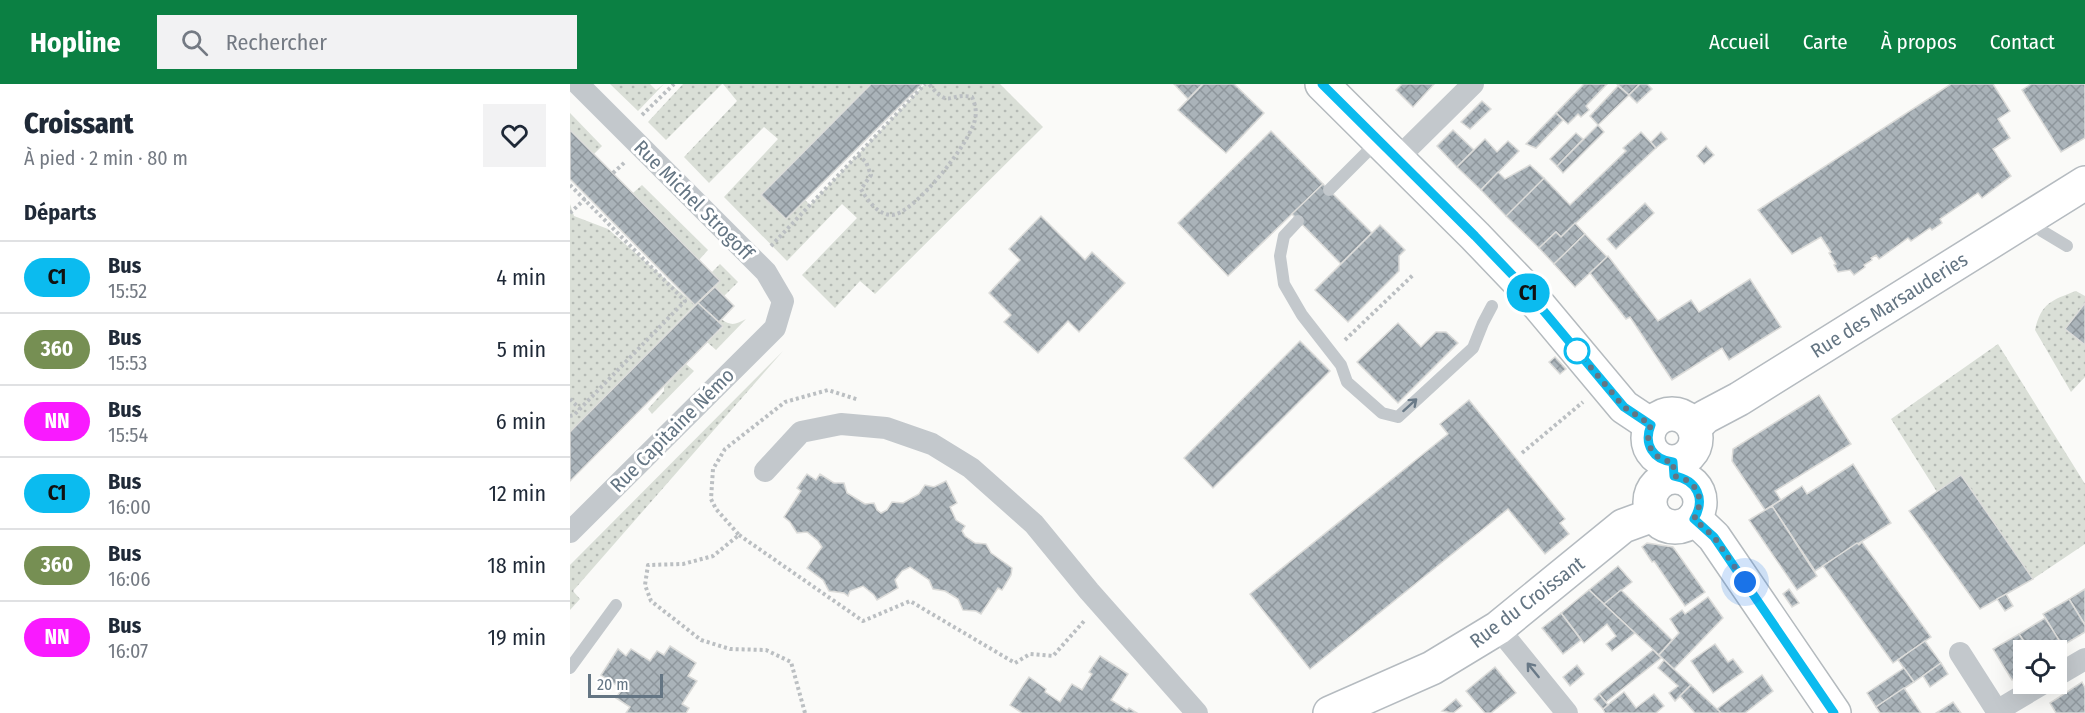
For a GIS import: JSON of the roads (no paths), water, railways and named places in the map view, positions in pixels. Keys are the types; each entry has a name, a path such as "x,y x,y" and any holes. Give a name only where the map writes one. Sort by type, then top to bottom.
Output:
{"main road":[{"path":"1322,84 1521,284 1624,407 1651,425"},
{"name":"Rue des Marsauderies","path":"1694,428 1705,417 1749,393 2085,183"},
{"path":"1694,428 1684,417 1677,414 1662,416 1651,425 1647,440 1653,453 1665,461 1674,469 1683,478 1696,487 1701,503 1694,519 1688,524 1673,527 1665,525 1653,515 1650,498 1658,483 1674,469 1692,450 1695,443 1694,428"},
{"name":"Rue du Croissant","path":"1351,708 1432,668 1498,628 1623,526 1653,515"},
{"path":"1694,519 1714,537 1834,713"}],"street":[{"name":"Rue Michel Strogoff","path":"578,84 766,272 783,301 775,328"},
{"path":"1388,149 1473,84"},
{"name":"Rue Capitaine Némo","path":"570,532 775,328"},
{"path":"765,471 801,432 841,424 886,428 932,444 971,468 1034,524 1197,713"},
{"path":"1498,628 1567,713"},
{"path":"1960,654 1997,712 2026,694"},
{"path":"2067,670 2085,659"}],"lane":[{"path":"1329,190 1388,149"},
{"path":"1298,221 1284,236 1280,256 1284,284 1302,315 1341,365 1347,382 1382,413 1398,417 1473,348 1492,306"},
{"path":"2042,231 2067,246"},
{"path":"570,668 616,605"}]}
